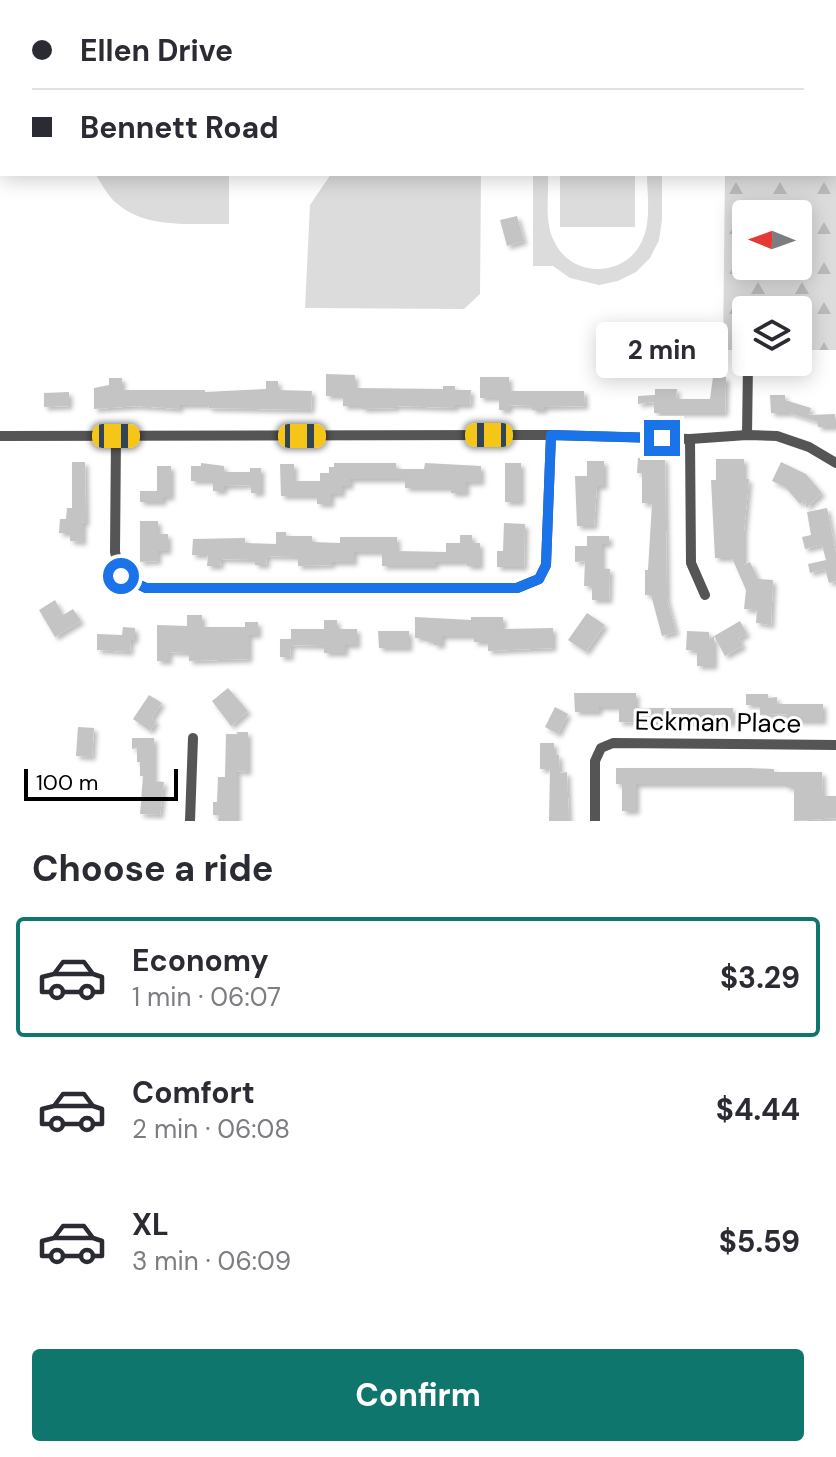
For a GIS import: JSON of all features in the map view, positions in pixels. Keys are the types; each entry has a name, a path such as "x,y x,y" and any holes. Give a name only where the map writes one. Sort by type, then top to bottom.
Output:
{"main road":[{"path":"0,0 0,120"}],"street":[{"path":"747,435 748,376"},
{"path":"0,436 551,435 690,439 777,436 809,447 836,464"},
{"path":"116,436 115,552 121,576 146,588 517,588 539,579 546,565 551,435"},
{"path":"690,439 691,563 705,595"},
{"path":"190,821 193,738"},
{"name":"Eckman Place","path":"595,821 595,761 601,748 613,743 836,745"}],"green space":[{"path":"96,176 229,176 229,224 153,221 125,210 108,194"},
{"path":"330,176 481,176 480,294 464,309 305,308 310,205"},
{"path":"533,176 548,176 549,225 554,241 563,254 574,263 601,269 627,260 637,250 647,221 647,176 662,176 659,240 650,258 636,272 618,281 599,285 570,278 553,266 533,266"},
{"path":"560,176 635,176 635,227 560,227"},
{"path":"725,176 836,176 836,350 812,350 812,296 732,296 732,350 723,350"}],"building":[{"path":"517,216 524,241 507,246 500,220"},
{"path":"326,374 355,375 355,388 443,389 443,386 455,386 455,390 471,390 470,405 455,405 455,408 396,406 362,409 362,406 343,406 343,396 326,396"},
{"path":"480,377 509,377 509,391 584,391 585,406 532,410 532,406 509,405 509,410 499,410 499,398 480,398"},
{"path":"713,377 726,377 725,413 654,413 654,402 638,404 638,396 655,395 655,389 677,389 676,399 710,399"},
{"path":"109,378 122,378 122,390 205,392 266,389 266,381 278,381 278,390 312,391 311,410 209,408 208,405 180,405 180,409 137,406 94,409 94,388 109,385"},
{"path":"69,392 69,406 44,407 44,393"},
{"path":"770,395 785,395 785,400 811,408 809,415 835,414 835,427 818,427 818,422 790,413 771,413"},
{"path":"646,455 665,459 667,599 676,632 662,636 651,595 645,595 652,503 642,503 642,473 637,473 638,458 646,458"},
{"path":"716,459 744,459 744,479 749,479 744,565 750,562 758,579 773,580 771,625 756,623 757,610 744,609 746,590 732,558 715,558 711,480 716,480"},
{"path":"587,461 604,461 604,486 597,486 594,526 577,526 575,476 587,476"},
{"path":"72,462 85,462 86,523 83,522 83,542 70,541 70,533 59,533 60,519 66,519 67,508 72,508"},
{"path":"781,462 806,474 822,493 806,508 805,500 800,504 785,487 772,481"},
{"path":"201,463 224,466 224,472 250,472 250,468 261,468 261,493 251,493 251,485 224,486 224,491 213,491 213,481 191,481 191,466 201,466"},
{"path":"334,463 396,463 396,469 424,469 425,463 481,466 481,482 466,482 466,493 451,493 451,488 405,488 405,479 350,479 350,486 342,486 342,494 331,494 331,504 317,504 317,496 281,496 280,464 294,464 294,481 320,481 320,473 329,473 329,467 334,467"},
{"path":"505,463 521,463 521,502 505,502"},
{"path":"157,466 171,466 171,497 163,497 163,502 140,502 140,491 157,491"},
{"path":"827,508 836,553 836,581 829,583 825,569 810,573 808,564 826,560 822,545 805,549 802,537 811,535 807,512"},
{"path":"140,521 158,521 158,534 168,534 168,551 158,551 158,561 140,562"},
{"path":"504,523 525,524 524,567 497,567 497,551 503,551"},
{"path":"276,532 286,532 286,536 312,536 312,542 340,543 340,537 397,537 397,551 446,552 446,543 460,543 460,535 472,535 472,543 480,543 480,566 467,566 467,562 435,562 435,566 382,566 382,552 354,552 354,562 332,562 332,565 298,566 298,557 267,556 266,565 255,565 255,560 221,559 220,566 207,566 208,555 192,555 193,539 245,538 245,543 276,544"},
{"path":"587,536 609,536 609,544 602,544 602,568 610,569 609,600 592,600 592,586 584,586 585,561 575,562 575,546 587,546"},
{"path":"55,600 63,615 73,609 81,621 55,637 39,610"},
{"path":"587,613 605,625 586,652 568,640"},
{"path":"187,615 202,615 202,627 245,627 245,622 258,622 258,635 249,635 249,659 189,661 189,653 169,652 169,661 157,661 157,625 187,626"},
{"path":"415,617 471,620 471,617 503,617 503,629 553,628 553,648 488,651 488,642 474,642 474,636 442,636 442,645 434,645 434,641 415,638"},
{"path":"324,620 337,620 337,629 357,629 357,645 345,645 345,653 324,653 324,646 291,645 290,657 280,657 280,639 291,639 291,629 324,629"},
{"path":"740,621 747,634 739,638 743,646 725,656 714,636"},
{"path":"123,627 135,628 135,640 131,640 130,652 97,650 97,634 122,635"},
{"path":"378,631 409,631 409,648 379,648"},
{"path":"687,631 709,632 709,639 714,636 714,666 697,666 697,651 686,650"},
{"path":"228,688 248,711 231,726 212,701"},
{"path":"574,693 636,693 636,708 733,708 733,723 619,722 619,707 599,707 599,712 575,712"},
{"path":"746,694 768,694 768,698 777,697 777,704 823,704 823,721 787,721 787,714 760,715 760,705 746,705"},
{"path":"149,695 162,703 152,718 156,722 150,731 133,719"},
{"path":"555,707 568,714 558,734 545,727"},
{"path":"78,727 94,728 92,757 76,756"},
{"path":"236,732 248,732 248,772 237,771 237,821 218,821 219,815 213,815 213,802 217,802 218,777 225,777 226,734 238,734"},
{"path":"132,738 154,738 154,781 164,782 160,815 140,814 143,776 140,776 140,762 137,762 137,748 132,749"},
{"path":"540,743 554,743 554,755 559,755 560,773 567,772 569,821 549,821 550,769 540,769"},
{"path":"616,768 748,768 774,769 774,772 822,772 823,796 836,796 836,818 794,821 794,787 786,787 786,784 636,784 636,811 622,811 622,784 616,784"}],"route":[{"path":"121,576 146,588 517,588 539,579 546,565 551,435 662,438"}]}
